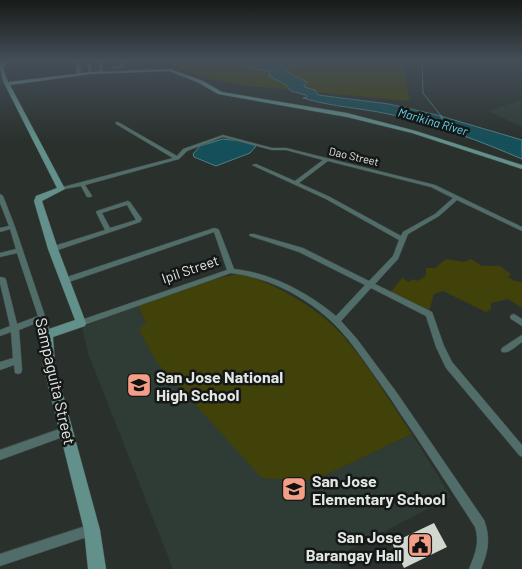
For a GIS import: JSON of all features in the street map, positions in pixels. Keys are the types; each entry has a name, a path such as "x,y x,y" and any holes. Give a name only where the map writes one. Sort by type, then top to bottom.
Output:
{"street":[{"path":"9,88 61,189 38,199 53,249 81,323"},
{"path":"211,88 220,93 328,111 376,122 450,143 522,167"},
{"path":"118,123 179,157"},
{"name":"Dao Street","path":"61,189 179,157 185,150 224,136 272,150 286,149 422,182 522,228"},
{"path":"295,183 326,160"},
{"path":"254,165 328,198 402,239"},
{"path":"82,184 89,196"},
{"name":"Sampaguita Street","path":"0,196 2,210 12,227 47,334 49,365 68,431 92,530 97,569"},
{"path":"336,321 396,256 402,239 409,230 437,215 457,197"},
{"path":"53,249 139,220 128,203 99,212 108,230"},
{"path":"0,230 12,227"},
{"path":"66,280 216,230 231,271"},
{"path":"252,235 301,250 429,314 440,347 449,365 522,452"},
{"path":"0,255 19,250"},
{"name":"Ipil Street","path":"47,334 231,271 268,279 312,303 336,321 355,342 400,404 480,524 484,535 484,546 475,569"},
{"path":"0,280 3,280 4,303 15,328 18,370"},
{"path":"514,317 522,323"},
{"path":"0,333 42,318"},
{"path":"506,350 522,338"},
{"path":"0,366 18,360"},
{"path":"0,455 68,431"},
{"path":"0,560 92,530"}],"shaded area":[{"path":"266,88 407,88 410,101"},
{"path":"521,100 522,127 488,111"},
{"path":"446,259 464,262 471,259 482,266 500,266 511,274 508,277 522,282 522,308 508,299 491,303 491,309 486,312 443,291 434,294 429,311 389,294 402,278 409,282 414,279 417,281 426,276 426,268 435,268"},
{"path":"241,273 283,291 310,307 334,326 362,360 412,434 313,481 262,478 156,361 139,330 146,322 138,306 194,284"},
{"name":"San Jose Elementary School","path":"138,306 146,322 313,481 412,434 451,497 337,556 342,569 173,569 88,353 82,327"}],"water":[{"name":"Marikina River","path":"288,88 306,88 315,90 318,95 389,104 437,115 522,140 522,159 475,140 410,119 303,98 307,97 306,95 291,91"},
{"path":"223,139 241,141 256,146 250,153 216,166 194,157 193,154 200,146"}],"building":[{"name":"San Jose Barangay Hall","path":"434,523 447,547 404,568 392,543"}],"waterway":[{"name":"Marikina River","path":"423,88 423,93 442,117"}],"place":[{"name":"San Jose National High School","path":"139,385"},
{"name":"San Jose Elementary School","path":"294,489"},
{"name":"San Jose Barangay Hall","path":"420,545"}]}
